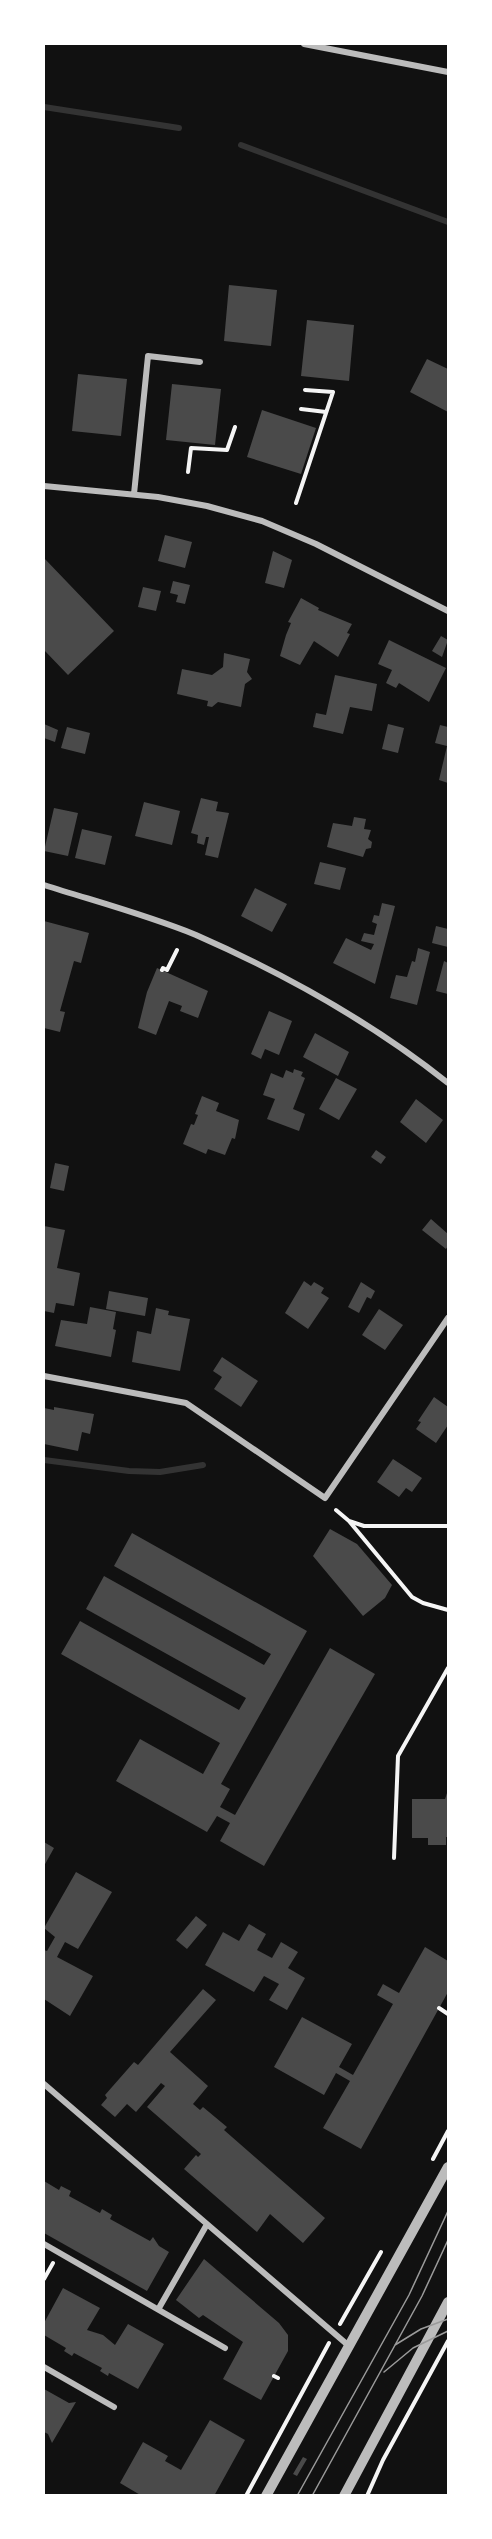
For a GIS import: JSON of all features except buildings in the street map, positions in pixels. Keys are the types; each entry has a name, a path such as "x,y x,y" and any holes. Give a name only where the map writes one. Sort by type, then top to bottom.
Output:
{"street":[{"path":"304,44 448,72"},
{"path":"134,494 148,356 200,362"},
{"path":"44,486 134,494 207,506 262,521 316,544 448,611"},
{"path":"44,885 196,936 307,988 349,1011 448,1083"},
{"path":"44,1376 180,1400 325,1498 448,1318"},
{"path":"44,2084 206,2226 349,2346"},
{"path":"266,2496 448,2167"},
{"path":"159,2308 206,2226"},
{"path":"44,2244 159,2308 225,2348"},
{"path":"344,2496 448,2302"},
{"path":"44,2367 114,2407"}],"path":[{"path":"296,503 333,393 305,390"},
{"path":"301,409 326,412"},
{"path":"188,472 190,448 227,450 235,427"},
{"path":"162,970 163,968 168,970 177,950"},
{"path":"336,1510 349,1521 412,1597 423,1603 448,1610"},
{"path":"349,1521 364,1526 448,1526"},
{"path":"394,1858 399,1756 448,1668"},
{"path":"441,1682 448,1681"},
{"path":"439,2008 448,2014"},
{"path":"44,2279 54,2260"},
{"path":"368,2496 383,2460 448,2341"},
{"path":"246,2496 325,2351"}],"waterway":[{"path":"44,107 179,128"},
{"path":"241,145 448,222"},
{"path":"44,1460 129,1471 160,1472 203,1465"}],"tram line":[{"path":"297,2496 409,2295 448,2211"},
{"path":"312,2496 422,2296 448,2240"},
{"path":"395,2345 421,2329 448,2319"},
{"path":"384,2372 413,2348 448,2331"}]}
